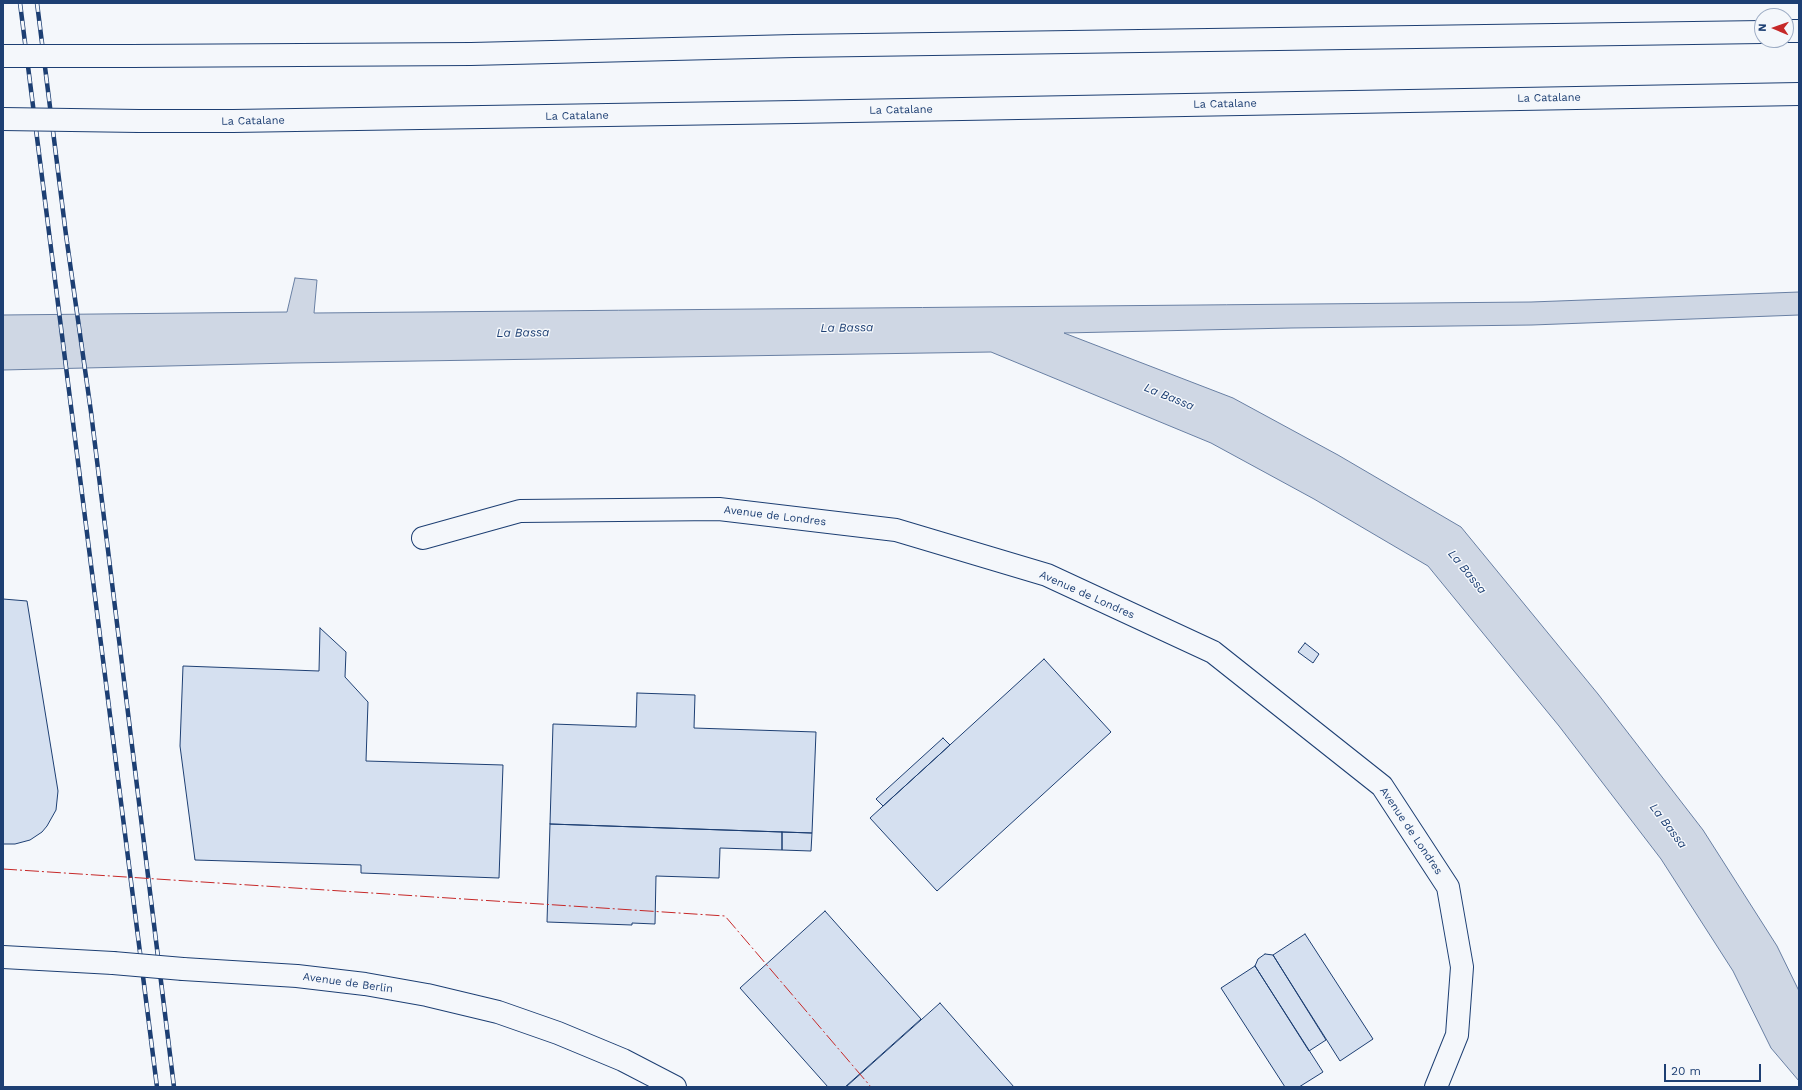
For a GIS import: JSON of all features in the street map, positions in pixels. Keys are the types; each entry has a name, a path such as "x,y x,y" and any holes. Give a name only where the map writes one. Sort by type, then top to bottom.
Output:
{"main road":[{"path":"3,56 471,54 794,46 1754,32"},
{"name":"La Catalane","path":"3,119 233,122 1799,94"},
{"name":"Avenue de Londres","path":"423,538 520,511 719,509 896,530 1046,575 1213,652 1382,786 1448,888 1462,967 1457,1035 1436,1087"},
{"name":"Avenue de Berlin","path":"3,957 297,976 365,984 448,1000 498,1012 558,1033 623,1060 675,1087"}],"water":[{"name":"La Bassa","path":"295,278 317,280 314,313 1531,302 1799,292 1799,315 1532,325 1064,333 1233,398 1338,455 1461,527 1598,694 1703,830 1777,946 1799,991 1799,1081 1771,1048 1733,971 1661,859 1559,726 1428,566 1314,499 1211,443 991,352 291,363 3,370 3,315 287,312"}],"building":[{"path":"3,599 27,601 58,791 56,810 47,826 42,832 30,840 15,844 3,844"},
{"path":"320,628 346,652 345,677 368,702 366,761 503,765 499,878 361,873 361,865 195,860 180,746 183,666 319,671"},
{"path":"1305,643 1319,654 1313,663 1298,652"},
{"path":"1044,659 1111,732 937,891 870,818"},
{"path":"637,693 695,695 694,728 816,732 812,833 550,824 553,724 636,727"},
{"path":"943,738 950,745 883,806 876,799"},
{"path":"550,824 782,832 782,850 720,848 719,878 656,876 655,924 632,923 632,925 547,922"},
{"path":"782,832 812,833 811,851 782,850"},
{"path":"825,911 921,1019 845,1087 828,1087 740,988"},
{"path":"1305,934 1373,1039 1340,1061 1273,955"},
{"path":"1265,954 1273,955 1326,1040 1309,1051 1255,966 1258,959"},
{"path":"1255,966 1323,1072 1299,1087 1285,1087 1221,988"},
{"path":"940,1003 1014,1087 847,1086"}],"railway":[{"path":"20,3 157,1087"},
{"path":"37,3 66,235 91,412 174,1087"}],"power":[{"path":"3,869 725,916 871,1087"}]}
